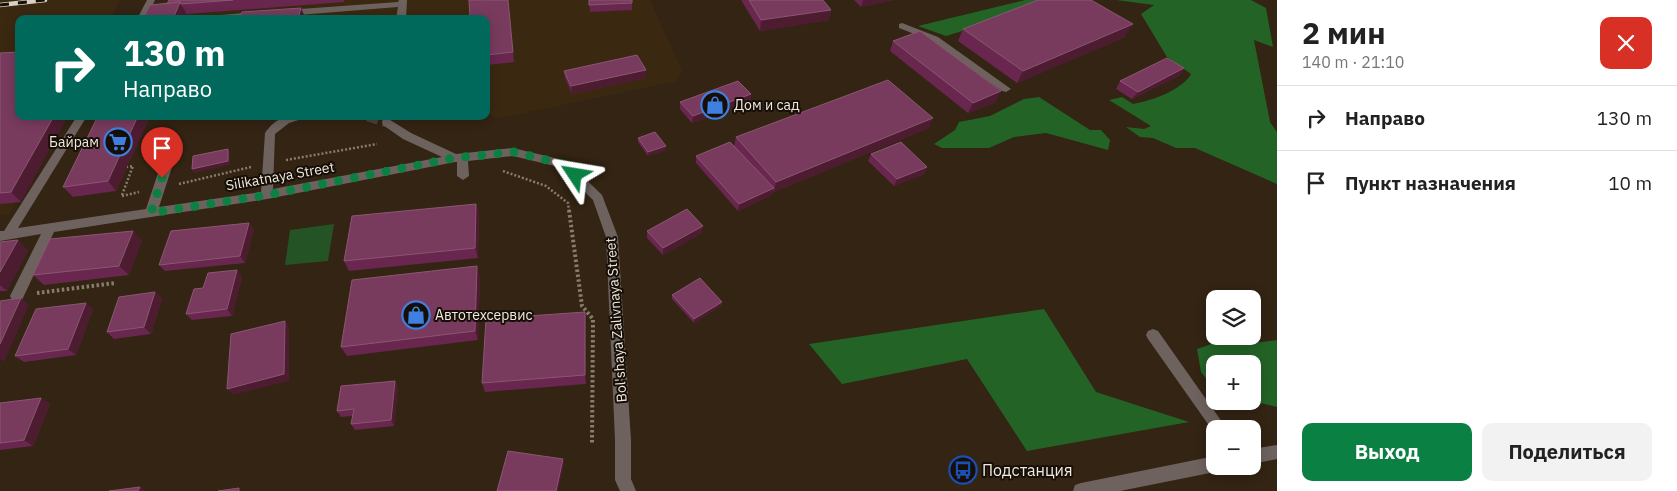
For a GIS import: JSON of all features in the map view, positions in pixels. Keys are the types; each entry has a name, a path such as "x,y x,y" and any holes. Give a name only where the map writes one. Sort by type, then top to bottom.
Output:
{"street":[{"path":"143,15 151,0"},
{"path":"260,15 403,2 402,15"},
{"path":"902,26 936,39 1006,89"},
{"path":"4,235 79,120"},
{"path":"267,195 270,133 285,120"},
{"path":"387,122 407,136 458,157 463,176"},
{"name":"Silikatnaya Street","path":"4,235 49,230 267,195 458,157 514,152 563,164"},
{"name":"Bol'shaya Zalivnaya Street","path":"563,164 598,198 612,237 623,440 623,480 628,491"},
{"path":"151,213 166,167"},
{"path":"17,296 49,230"},
{"path":"1152,335 1213,420"},
{"path":"1261,455 1277,452"},
{"path":"1081,491 1206,466"}],"path":[{"path":"122,196 133,166 127,167"},
{"path":"498,170 525,176 560,193 568,203 582,306 593,318 592,443"},
{"path":"17,296 115,284"}],"shaded area":[{"path":"0,0 120,0 112,15 15,15 15,120 58,120 9,214 0,215"},
{"path":"175,0 650,0 682,70 677,81 496,119 490,114 490,15 168,15"}],"green space":[{"path":"1025,0 1063,0 946,36 918,26"},
{"path":"1116,0 1251,0 1266,8 1273,47 1254,40 1270,122 1277,132 1277,184 1195,148 1176,148 1153,138 1140,137 1126,127 1144,129 1151,126 1109,100 1122,97 1133,104 1148,100 1173,90 1187,80 1191,74 1167,57 1141,14 1154,5"},
{"path":"1039,97 1090,130 1101,130 1110,140 1108,150 1046,133 1014,137 989,148 942,148 934,144 955,130 959,122 990,116 1024,99"},
{"path":"334,224 328,261 285,265 290,230"},
{"path":"1044,309 1096,392 1189,422 1027,451 967,359 842,384 809,344"},
{"path":"1277,340 1277,407 1261,403 1261,355 1206,355 1206,378 1201,372 1197,349 1209,345 1261,345 1261,342"}],"building":[{"path":"169,0 233,0 167,4"},
{"path":"469,0 508,0 513,52 490,55 490,15 470,15"},
{"path":"589,0 632,0 632,3 589,5"},
{"path":"749,0 823,0 831,10 761,20"},
{"path":"1038,0 1091,0 1133,24 1023,71 963,29"},
{"path":"180,2 175,15 145,15 150,5"},
{"path":"301,8 299,15 241,15 242,12"},
{"path":"920,31 1001,91 973,103 893,41"},
{"path":"15,52 15,120 52,120 11,192 0,193 0,53"},
{"path":"637,55 646,70 571,86 564,71"},
{"path":"1167,58 1184,68 1138,92 1120,81"},
{"path":"888,80 933,118 776,182 736,137"},
{"path":"738,81 751,94 693,116 680,102"},
{"path":"96,120 136,120 108,181 63,187"},
{"path":"655,132 666,146 648,152 638,138"},
{"path":"730,142 774,188 739,204 696,156"},
{"path":"901,142 927,167 897,179 871,154"},
{"path":"228,149 228,161 192,169 193,156"},
{"path":"476,204 475,248 344,261 352,216"},
{"path":"687,209 703,226 663,248 647,231"},
{"path":"249,223 240,256 159,265 171,231"},
{"path":"133,231 119,266 33,275 50,239"},
{"path":"18,240 0,272 0,242"},
{"name":"Автотехсервис","path":"477,266 475,331 341,347 352,280"},
{"path":"237,270 227,309 186,314 194,289 203,288 208,273"},
{"path":"700,278 722,302 694,319 672,295"},
{"path":"155,292 144,327 107,332 119,297"},
{"path":"21,298 0,344 0,301"},
{"path":"86,303 68,349 15,356 36,309"},
{"path":"585,312 585,375 482,383 486,319"},
{"path":"285,321 284,374 227,389 231,334"},
{"path":"395,381 391,420 351,424 354,409 337,411 341,386"},
{"path":"41,398 24,440 0,443 0,403"},
{"path":"508,451 563,459 556,491 497,491"},
{"path":"140,487 138,491 109,491"},
{"path":"239,488 239,491 218,491"}],"tunnel":[{"path":"381,120 387,122"}],"railway":[{"path":"0,5 45,0"}],"place":[{"name":"Дом и сад","path":"715,105"},
{"name":"Байрам","path":"118,142"},
{"name":"Автотехсервис","path":"416,315"},
{"name":"Подстанция","path":"963,470"}],"route":[{"path":"162,178 151,213 267,195 454,158 514,152 563,164 575,175"}]}
